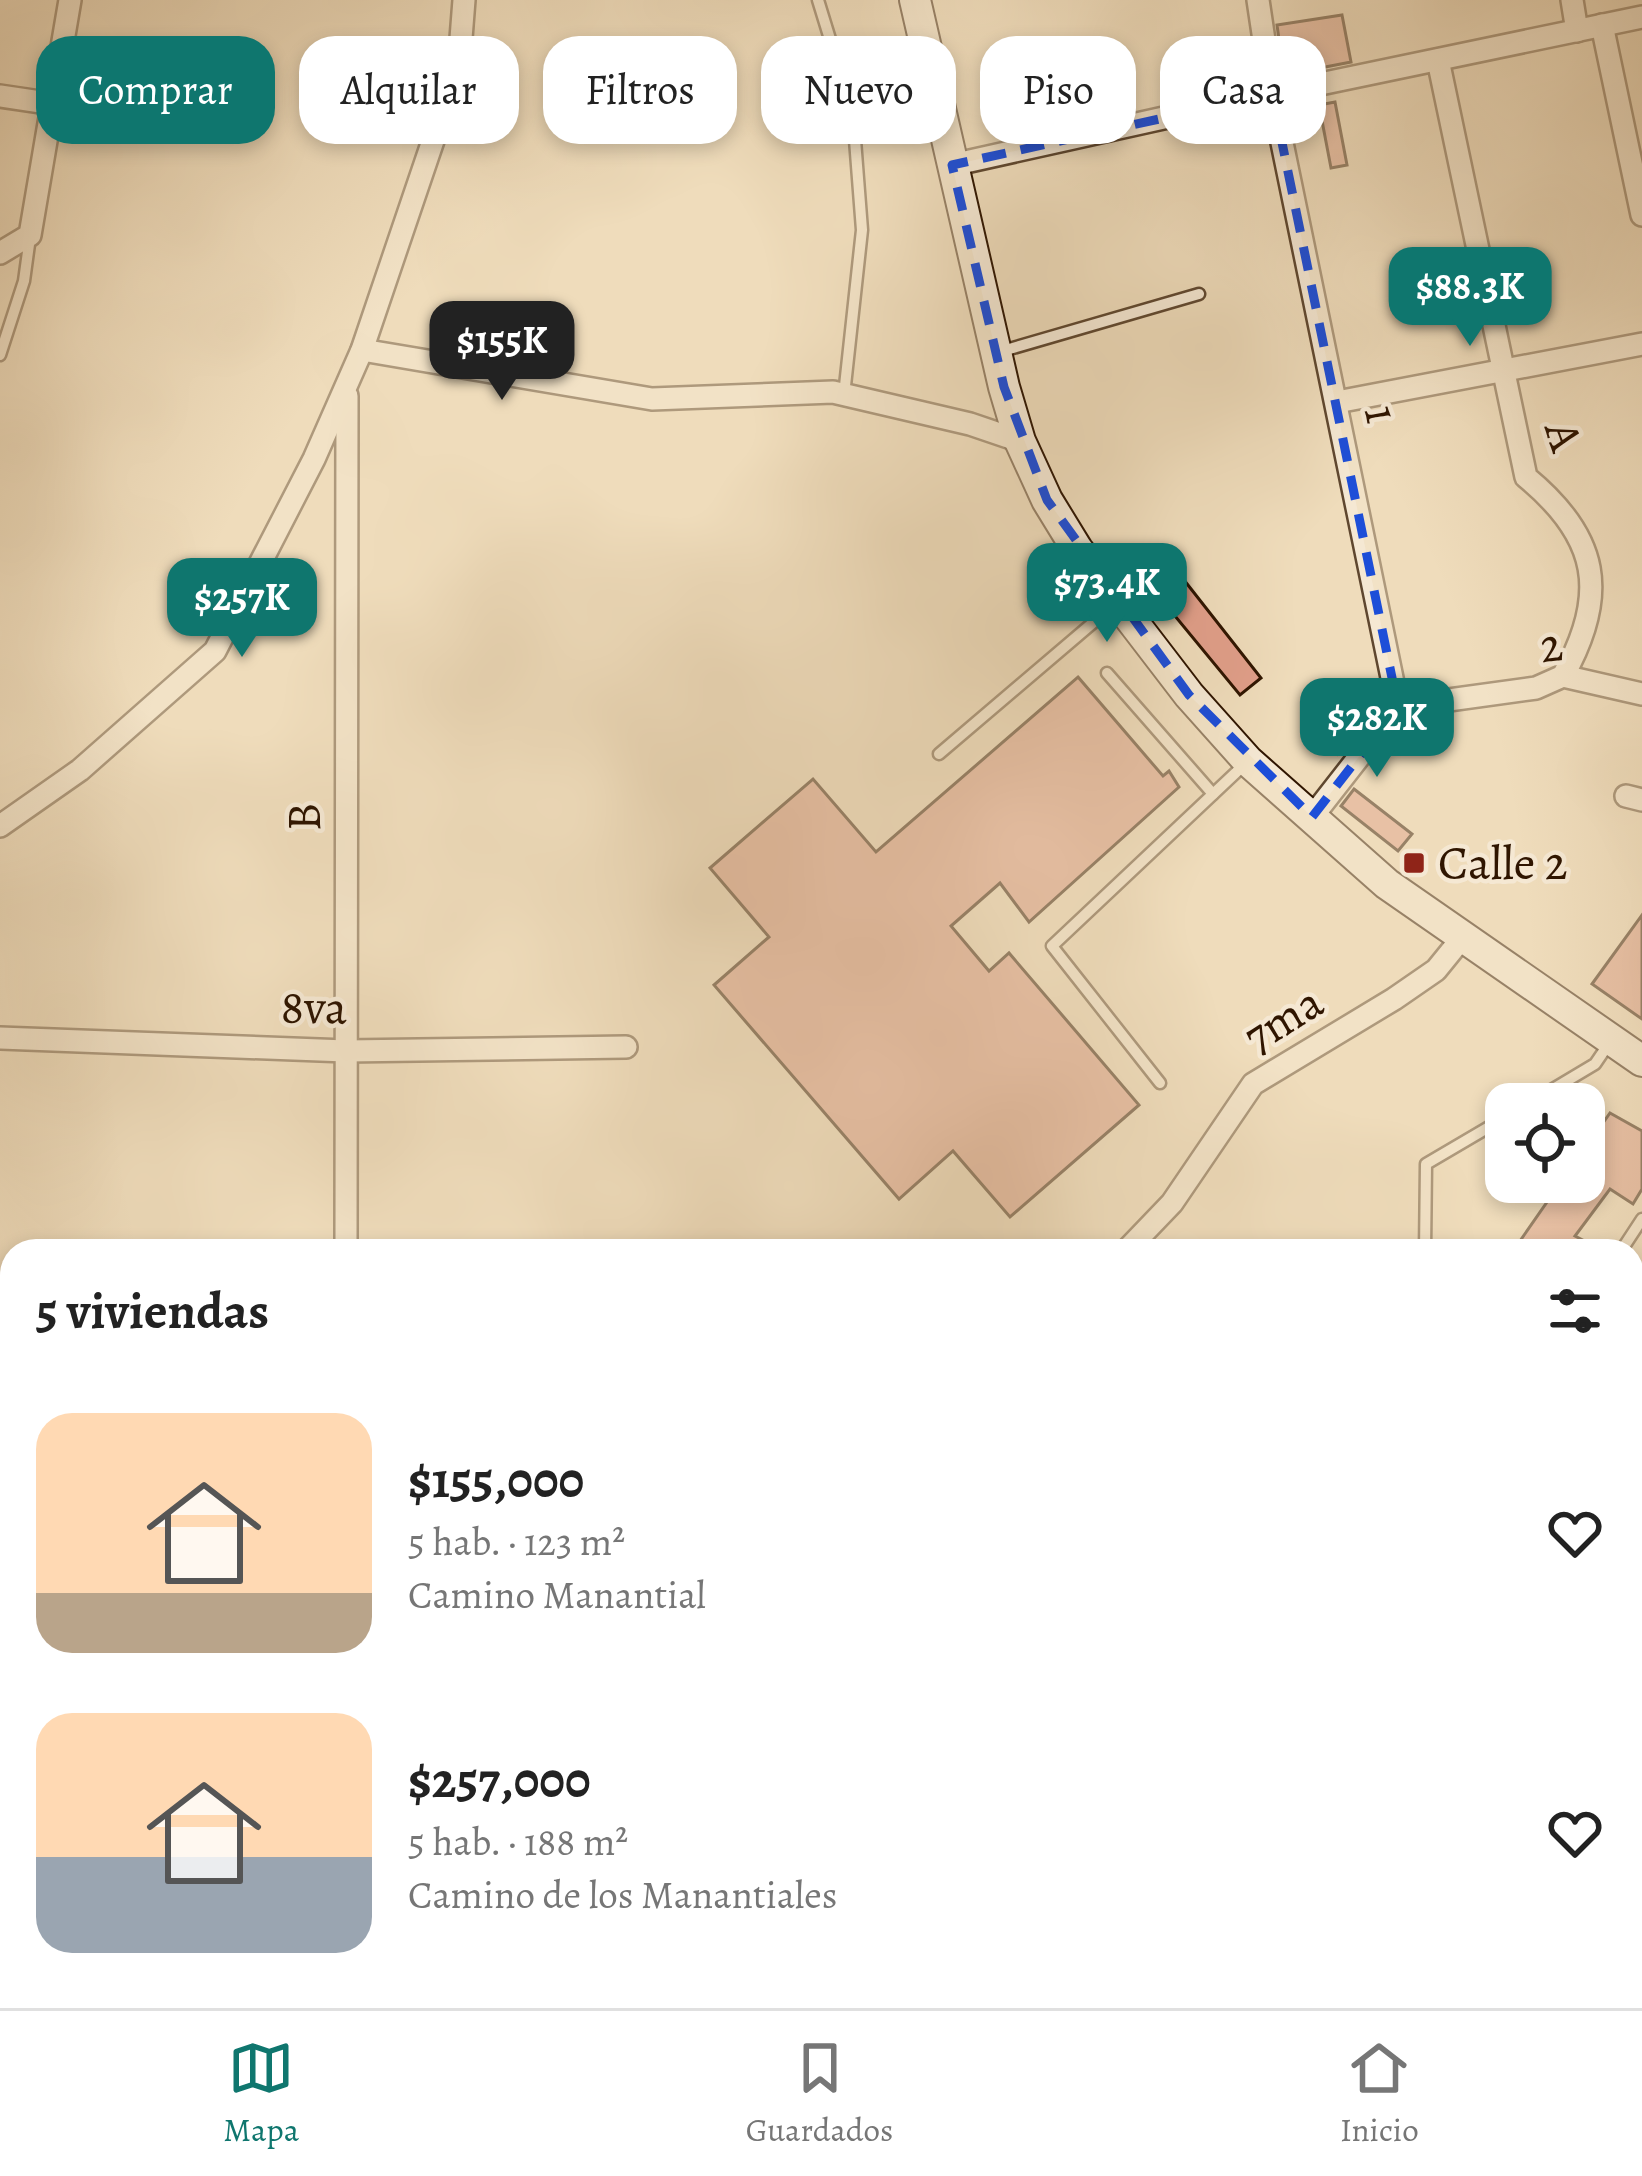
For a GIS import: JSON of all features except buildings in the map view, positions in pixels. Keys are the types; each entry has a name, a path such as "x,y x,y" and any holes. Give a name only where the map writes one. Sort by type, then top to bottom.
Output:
{"main road":[{"path":"915,0 1020,441 1047,500 1077,549 1189,695 1248,761 1387,884 1642,1061"}],"street":[{"path":"64,36 70,0"},
{"path":"0,826 80,770 215,651 314,459 362,350 459,64 464,0"},
{"name":"1","path":"1258,0 1263,36"},
{"path":"1572,0 1577,31"},
{"path":"1326,83 1642,17"},
{"path":"1602,25 1642,215"},
{"name":"A","path":"1438,60 1526,477 1570,520 1590,566 1590,615 1563,676"},
{"path":"0,96 36,101"},
{"path":"952,165 1160,119"},
{"path":"0,253 30,235 47,144"},
{"name":"1","path":"1283,144 1398,707"},
{"path":"1337,402 1642,344"},
{"path":"362,350 652,399 833,392 970,424 1020,441"},
{"name":"B","path":"346,1239 347,383"},
{"name":"2","path":"1398,707 1536,688 1563,676 1642,694"},
{"path":"1312,817 1398,707"},
{"name":"7ma","path":"1138,1239 1172,1203 1253,1084 1394,1000 1436,970 1462,938"},
{"name":"8va","path":"0,1038 346,1051 626,1046"}],"lane":[{"path":"818,0 853,114 862,230 844,394"},
{"path":"0,356 24,281 30,235"},
{"path":"996,353 1199,294"},
{"path":"939,754 1116,603"},
{"path":"1107,673 1214,794"},
{"path":"1160,1083 1052,946 1248,761"},
{"path":"1563,1083 1594,1064 1612,1040"},
{"path":"1425,1239 1426,1164 1485,1129"}],"highlighted area":[{"path":"1272,94 1398,707 1312,817 1189,695 1047,500 1004,387 952,165"}],"place":[{"name":"Calle 2","path":"1414,863"}]}
